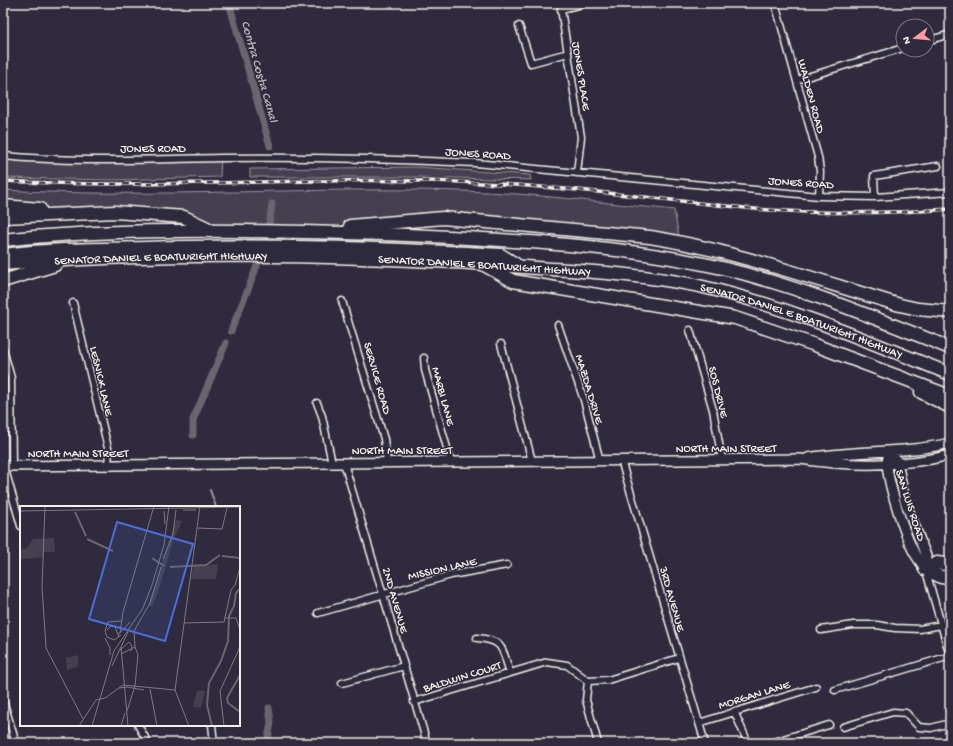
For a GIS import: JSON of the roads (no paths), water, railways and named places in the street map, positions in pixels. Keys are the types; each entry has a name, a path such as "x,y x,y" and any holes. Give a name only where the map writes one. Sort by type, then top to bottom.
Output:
{"highway":[{"path":"3,206 85,213"},
{"path":"3,217 115,212 184,217 212,230"},
{"path":"291,231 443,218 650,237 680,242 717,252 900,305 918,309 950,312"},
{"name":"SENATOR DANIEL E BOATWRIGHT HIGHWAY","path":"3,240 67,234 212,230 291,231 504,240 611,250 672,258 740,273 792,288 835,302 950,348"},
{"path":"278,251 358,248 501,255 520,266"},
{"path":"3,255 93,249 236,251"},
{"name":"SENATOR DANIEL E BOATWRIGHT HIGHWAY","path":"3,264 78,258 236,251 278,251 481,263 628,275 711,289 798,315 950,374"},
{"path":"3,281 78,258"},
{"path":"481,263 513,281 734,318 874,367 950,396"},
{"path":"874,367 898,382 950,407"},
{"path":"925,569 937,563 950,565"},
{"path":"925,569 940,577 950,578"}],"main road":[{"name":"NORTH MAIN STREET","path":"800,459 834,453 889,451 950,443"},
{"name":"SAN LUIS ROAD","path":"889,451 897,462 906,501 926,556 925,569"},
{"name":"SAN LUIS ROAD","path":"889,451 886,463 888,482 914,554 925,569"},
{"name":"NORTH MAIN STREET","path":"6,466 800,459 834,464 921,461 950,455"}],"street":[{"name":"JONES PLACE","path":"577,173 581,137 561,9 586,3"},
{"name":"WALDEN ROAD","path":"775,3 818,157 820,171 818,196"},
{"path":"519,26 531,63 568,53"},
{"path":"935,39 950,34"},
{"path":"797,80 895,50"},
{"name":"JONES ROAD","path":"3,156 69,160 221,158 424,160 818,196 876,197 950,192"},
{"path":"876,197 874,176 938,166"},
{"name":"SERVICE ROAD","path":"342,301 384,439 387,462"},
{"name":"LESNICK LANE","path":"72,303 109,452 108,465"},
{"name":"MAZDA DRIVE","path":"558,325 584,400 600,461"},
{"name":"SOS DRIVE","path":"690,330 713,410 722,460"},
{"path":"501,344 532,461"},
{"path":"3,349 11,378 6,466 20,522"},
{"name":"MARBI LANE","path":"424,358 425,370 452,462"},
{"path":"317,404 322,416 332,463"},
{"name":"3RD AVENUE","path":"621,460 705,743"},
{"name":"2ND AVENUE","path":"344,463 427,743"},
{"name":"MISSION LANE","path":"318,613 451,575 507,565"},
{"name":"SAN LUIS ROAD","path":"925,569 941,625 947,634 950,656"},
{"path":"821,630 853,625 877,625 895,628 920,629 941,625"},
{"name":"BALDWIN COURT","path":"414,702 510,673 501,648 496,642 492,639 477,638"},
{"path":"835,690 950,656"},
{"path":"510,673 548,662 567,665 588,681 608,680 679,658"},
{"path":"342,683 404,666"},
{"path":"588,681 586,700 598,743"},
{"name":"MORGAN LANE","path":"699,722 816,688"},
{"path":"3,700 16,743"},
{"path":"734,711 748,743"},
{"path":"843,727 893,712 906,713 919,727 932,728 950,723"},
{"path":"770,743 829,725"},
{"path":"139,726 148,743"},
{"path":"212,726 214,743"}],"waterway":[{"name":"Contra Costa Canal","path":"229,3 270,146"},
{"name":"Contra Costa Canal","path":"231,331 261,253 270,220 272,204"},
{"name":"Contra Costa Canal","path":"193,435 193,420 226,343"},
{"path":"210,490 216,506"},
{"name":"Contra Costa Canal","path":"267,743 271,723 269,708"}],"railway":[{"path":"3,181 122,184 420,181 549,187 779,211 852,213 950,209"}]}
